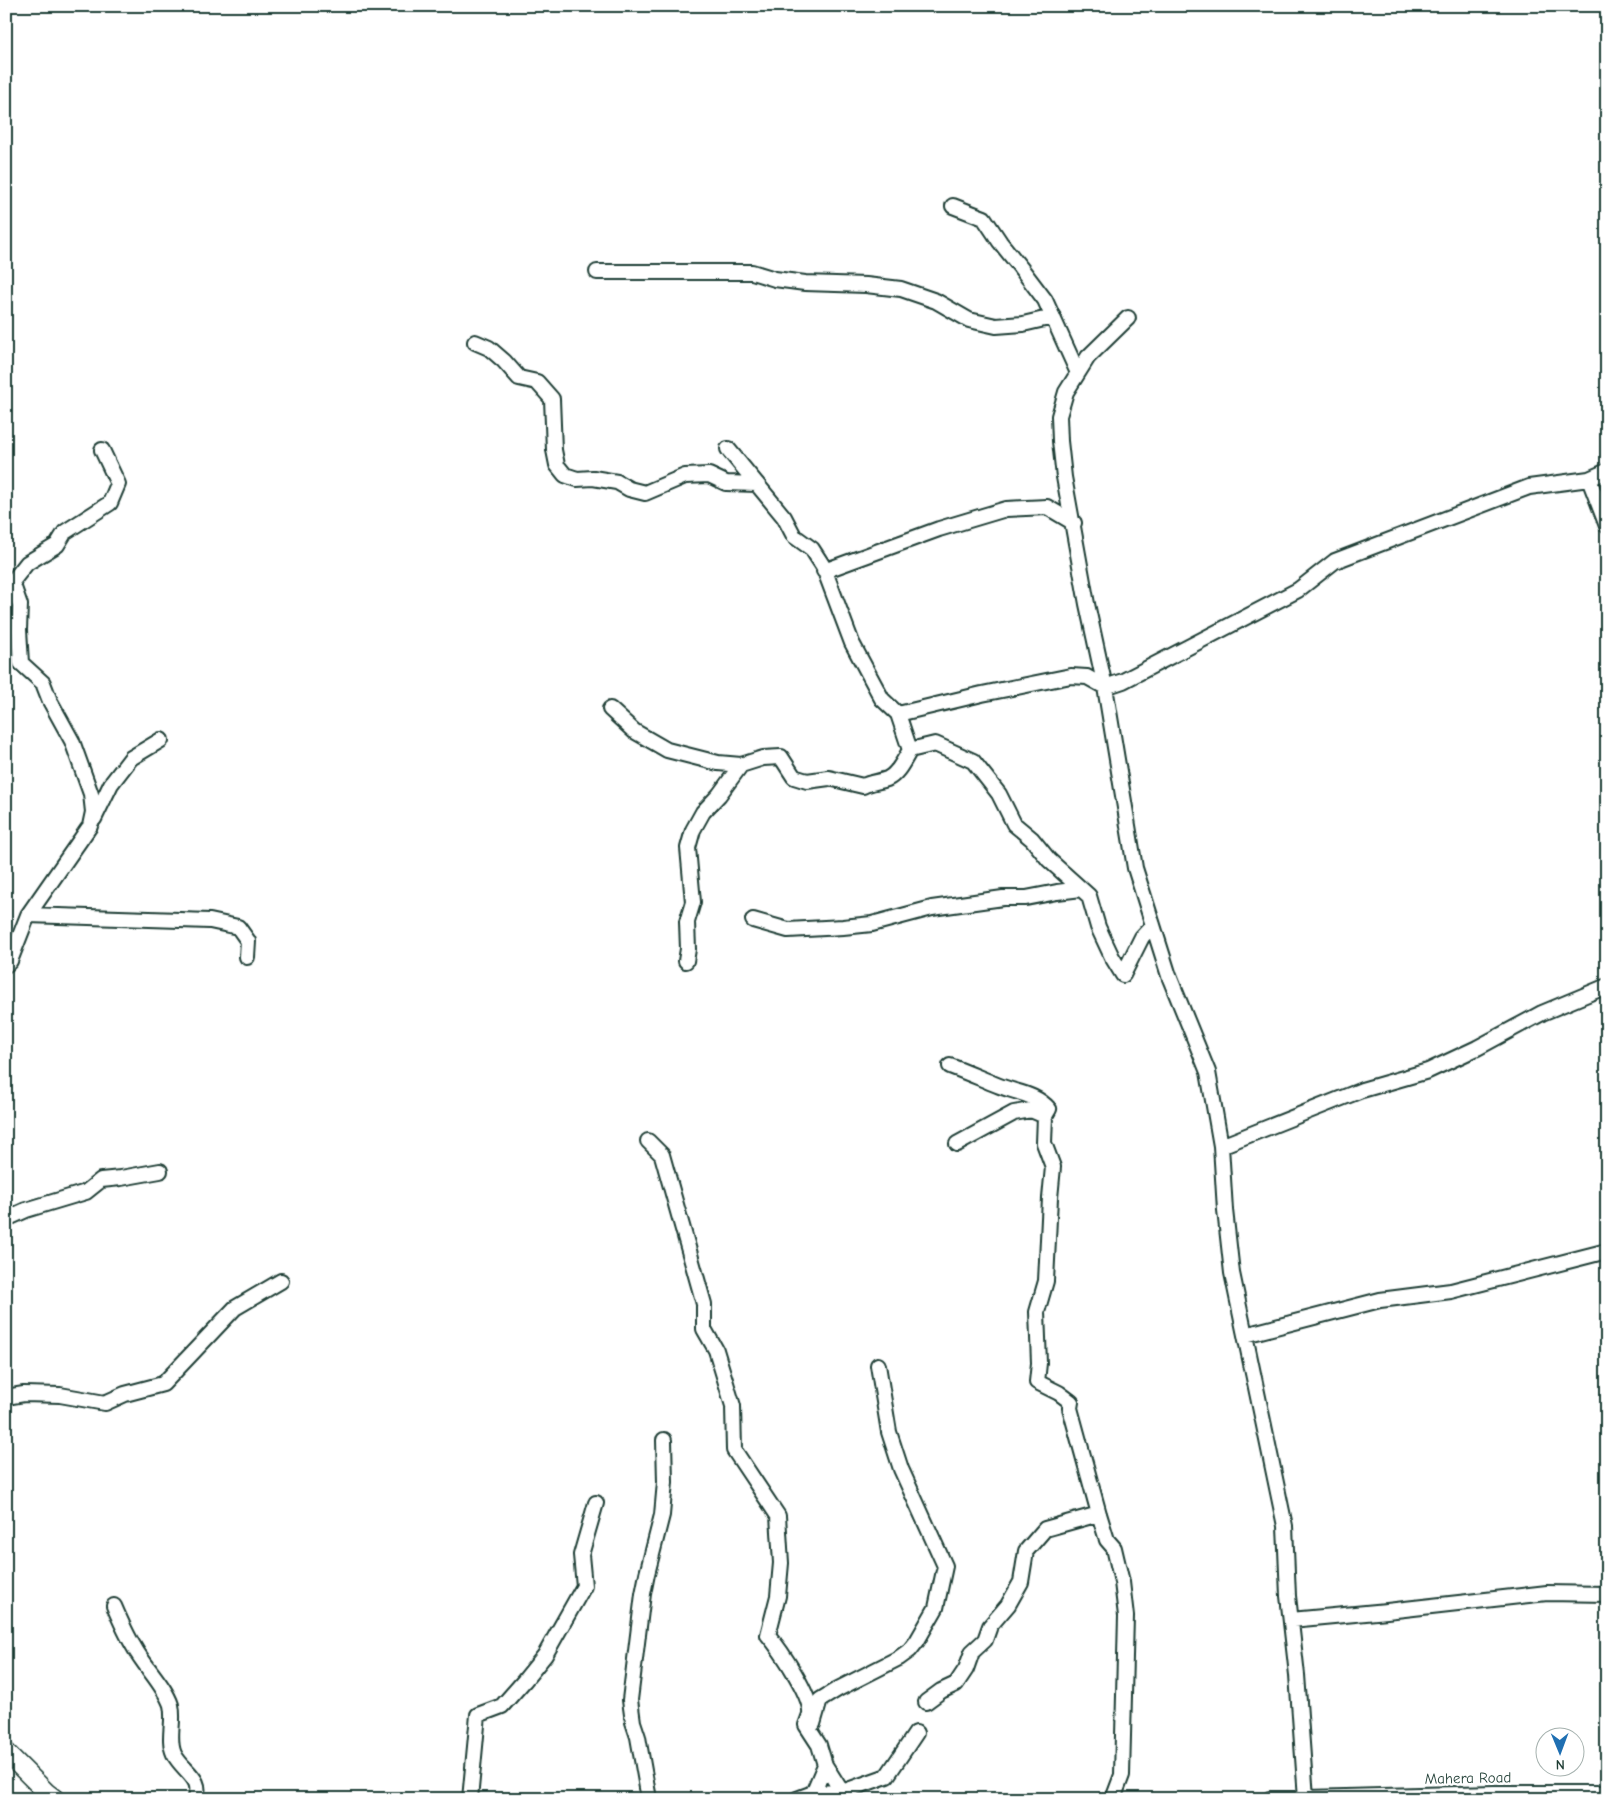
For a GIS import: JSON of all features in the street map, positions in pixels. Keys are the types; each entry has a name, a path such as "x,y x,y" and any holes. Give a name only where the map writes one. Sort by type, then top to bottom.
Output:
{"main road":[{"path":"6,1752 55,1799"}],"street":[{"path":"952,206 984,218 1045,300 1078,373"},
{"path":"597,272 719,270 752,272 775,279 805,283 866,285 901,289 936,301 969,320 996,326 1023,324 1053,317"},
{"path":"1128,318 1088,357 1066,392 1058,416 1064,477 1074,523 1087,604 1105,687 1135,868 1169,976 1208,1072 1221,1146 1225,1210 1232,1273 1285,1526 1288,1596 1297,1674 1298,1798"},
{"path":"475,342 489,348 519,378 537,382 552,399 554,450 557,465 565,475 577,479 593,478 617,482 629,489 645,493 685,476 709,475 726,483 757,484"},
{"path":"728,448 784,517 794,536 812,549 824,572 852,643 882,699 898,714 910,750"},
{"path":"90,826 93,812 91,794 72,741 50,701 43,682 21,662 20,605 12,582 26,563 57,545 66,532 110,503 118,484 102,450"},
{"path":"898,714 982,694 1071,676 1086,677 1105,687 1123,681 1298,590 1335,561 1529,487 1589,480 1607,471"},
{"path":"1589,480 1607,526"},
{"path":"824,572 938,529 1006,509 1047,507 1074,523"},
{"path":"610,709 634,731 667,750 718,762 741,765 763,758 781,757 794,777 807,781 829,778 863,786 870,782 888,778 898,770 910,750 935,744 973,761 999,794 1014,824 1032,838 1049,860 1089,896 1098,927 1123,975 1142,937 1153,925"},
{"path":"6,965 10,961 28,915 90,826 111,784 131,758 161,740"},
{"path":"686,961 688,949 687,922 693,902 688,848 693,830 702,812 719,795 741,765"},
{"path":"753,920 788,930 843,927 872,924 932,908 1003,898 1026,898 1081,889"},
{"path":"28,915 210,921 238,927 248,941 247,957"},
{"path":"1221,1146 1362,1090 1428,1071 1477,1048 1542,1013 1607,986"},
{"path":"950,1066 1000,1086 1028,1094 1044,1102 1049,1109 1045,1116 1044,1143 1053,1167 1049,1206 1046,1281 1037,1312 1039,1363 1037,1382 1059,1393 1071,1402 1070,1408 1099,1514 1107,1540 1114,1548 1122,1582 1126,1616 1122,1775 1113,1799"},
{"path":"957,1144 1014,1113 1031,1110 1045,1116"},
{"path":"648,1141 662,1155 704,1304 704,1329 716,1350 728,1386 733,1406 734,1450 778,1516 781,1563 778,1596 768,1635 781,1651 804,1693 810,1713 806,1725 819,1745"},
{"path":"6,1219 26,1210 86,1192 102,1180 160,1171"},
{"path":"1245,1335 1380,1300 1451,1291 1607,1251"},
{"path":"6,1397 24,1394 60,1396 105,1404 125,1394 162,1384 235,1308 281,1281"},
{"path":"843,1795 825,1765 812,1725 820,1700 900,1658 910,1650 936,1608 945,1566 901,1468 889,1432 878,1365"},
{"path":"649,1799 630,1700 646,1574 662,1515 665,1482 664,1440"},
{"path":"470,1799 478,1715 502,1706 524,1681 545,1654 584,1586 581,1555 596,1503"},
{"path":"926,1702 941,1691 956,1684 966,1669 972,1652 985,1640 990,1626 1012,1598 1021,1582 1026,1551 1046,1529 1099,1514"},
{"path":"1291,1620 1547,1593 1607,1594"},
{"path":"114,1606 134,1647 167,1696 172,1716 173,1753 197,1783 198,1792 195,1799"},
{"path":"797,1799 813,1793 843,1795 887,1776 916,1733"},
{"path":"813,1793 825,1765"},
{"name":"Mahera Road","path":"1270,1799 1607,1793"}]}
